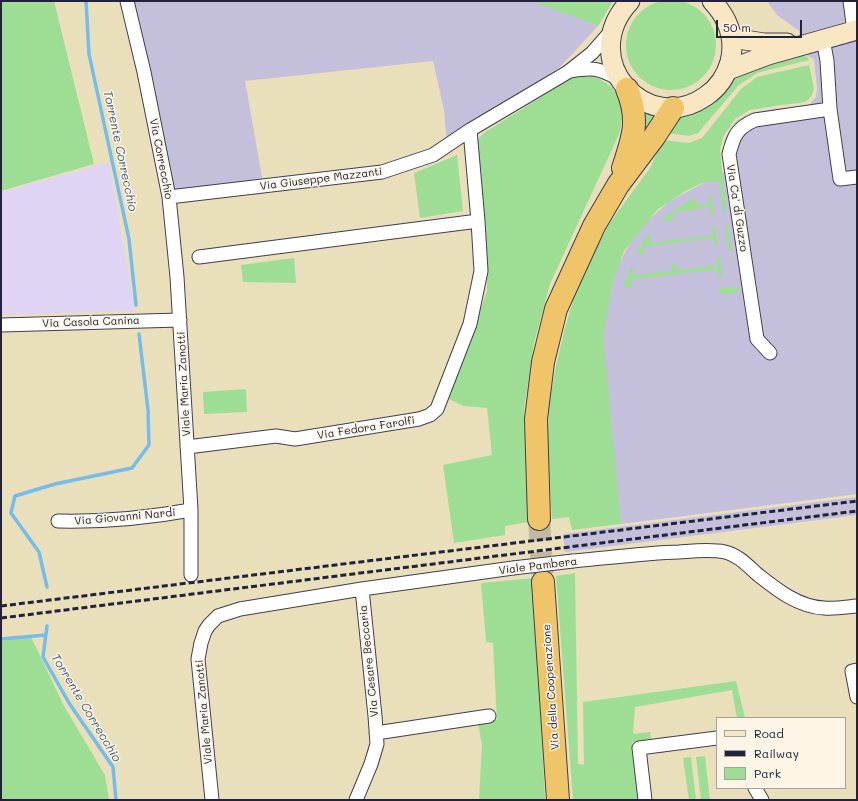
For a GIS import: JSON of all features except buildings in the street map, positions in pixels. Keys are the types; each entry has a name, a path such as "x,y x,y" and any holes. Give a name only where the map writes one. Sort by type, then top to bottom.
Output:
{"highway":[{"path":"618,185 632,141 635,116 633,102 623,84"},
{"path":"539,519 536,419 543,362 556,309 594,226 618,185 654,137 673,108"},
{"name":"Via della Cooperazione","path":"543,582 559,798"}],"main road":[{"path":"630,1 617,18 612,29 610,55 614,68 623,84 640,99 656,106 673,108 687,106 700,100 721,82 728,70 732,54 732,38 728,24 721,10 712,1"},
{"path":"728,70 768,55 856,30"},
{"path":"732,38 764,43 817,40"}],"street":[{"name":"Via Correcchio","path":"127,1 144,72 170,197 180,320"},
{"path":"850,1 856,30"},
{"name":"Via Giuseppe Mazzanti","path":"170,197 382,172 433,155 470,130 568,72 592,53 612,29"},
{"path":"817,40 827,61 830,109 840,179 857,177"},
{"name":"Via Giuseppe Mazzanti","path":"568,72 581,69 598,69 623,84"},
{"name":"Via Ca' di Guzzo","path":"770,353 757,339 729,154 737,131 744,125 755,120 830,109"},
{"name":"Via Fedora Farolfi","path":"289,437 295,438 420,420 430,415 437,409 470,324 481,271 470,130"},
{"path":"199,257 478,220"},
{"name":"Via Casola Canina","path":"1,325 180,320"},
{"name":"Viale Maria Zanotti","path":"180,320 191,510 191,575"},
{"name":"Viale Maria Zanotti","path":"187,447 276,436 289,437"},
{"name":"Via Giovanni Nardi","path":"58,521 120,519 171,514 191,510"},
{"name":"Viale Pambera","path":"209,625 218,616 240,609 362,589 573,561 713,550 727,553 741,560 774,588 806,604 822,608 857,606"},
{"name":"Via Cesare Beccaria","path":"356,800 371,764 377,744 362,589"},
{"name":"Viale Maria Zanotti","path":"209,625 205,630 198,659 212,800"},
{"path":"857,670 852,671 857,697"},
{"name":"Via Cesare Beccaria","path":"376,733 489,716"},
{"path":"645,800 639,748 716,738"},
{"path":"755,789 762,800"}],"shaded area":[{"path":"154,1 613,1 598,26 561,66 496,113 447,144 444,110 433,61 245,81 264,188 166,196 123,3"},
{"path":"767,1 857,1 857,494 621,524 594,339 616,269 637,230 670,201 724,172 723,153 725,139 736,121 750,113 781,108 801,107 810,104 816,97 817,88 814,59 803,53 799,31 777,15"},
{"path":"109,162 135,311 1,315 1,192"},
{"path":"857,497 857,515 565,552 563,534"}],"green space":[{"path":"671,0 688,4 703,13 712,28 716,45 712,62 703,77 688,86 671,90 654,86 639,77 630,62 626,45 630,28 639,13 654,4"},
{"path":"1,1 54,1 94,164 1,191"},
{"path":"532,1 613,1 598,26"},
{"path":"802,55 808,57 809,60 757,73 738,86 698,133 689,136 668,133 678,118 741,71"},
{"path":"809,65 814,88 812,95 807,101 750,110 735,119 723,137 720,150 727,213 723,210 719,181 702,183 684,192 657,210 624,251 613,281 603,337 621,524 572,530 569,517 552,519 548,454 550,399 565,328 575,294 593,254 611,221 650,168 663,140 689,143 702,138 741,89 757,77"},
{"path":"589,75 599,79 614,90 621,103 622,121 620,132 550,284 534,343 524,409 529,522 505,526 505,535 454,543 443,465 492,455 487,408 463,406 449,399 487,291 487,258 478,139 484,133 571,78"},
{"path":"643,111 657,114 637,151"},
{"path":"457,155 463,211 420,218 414,173"},
{"path":"708,195 711,195 714,215 711,216 709,207 673,213 673,220 665,222 662,219 695,197 696,205 709,204"},
{"path":"728,223 732,252 729,252 725,227"},
{"path":"712,226 715,226 718,246 715,246 713,238 643,247 644,255 639,255 637,252 647,235 650,234 651,243 713,235"},
{"path":"716,257 720,257 722,277 719,277 717,269 631,280 632,288 627,288 624,285 630,269 633,267 634,275 672,271 671,262 675,262 676,270 717,265"},
{"path":"294,258 296,283 243,282 241,265"},
{"path":"737,286 738,293 720,295 719,288"},
{"path":"246,389 247,412 204,414 203,392"},
{"path":"575,573 578,764 584,765 583,702 736,681 745,717 737,717 732,690 635,707 633,734 650,732 651,739 632,742 638,800 573,800 556,576"},
{"path":"534,578 545,800 479,800 482,745 478,723 497,720 493,643 486,642 481,583"},
{"path":"31,637 64,706 105,775 109,800 1,800 1,641"},
{"path":"705,756 710,800 701,800 696,757"},
{"path":"691,757 696,800 689,800 683,758"}],"waterway":[{"name":"Torrente Correcchio","path":"86,1 89,54 129,239 136,305"},
{"name":"Torrente Correcchio","path":"47,587 39,552 11,513 15,496 55,484 132,468 149,445 148,410 139,334"},
{"name":"Torrente Correcchio","path":"47,626 43,657 69,703 113,767 116,800"},
{"path":"1,639 46,635"}],"tunnel":[{"path":"539,519 543,582"}],"railway":[{"path":"1,606 857,501"},
{"path":"1,618 857,511"}]}
